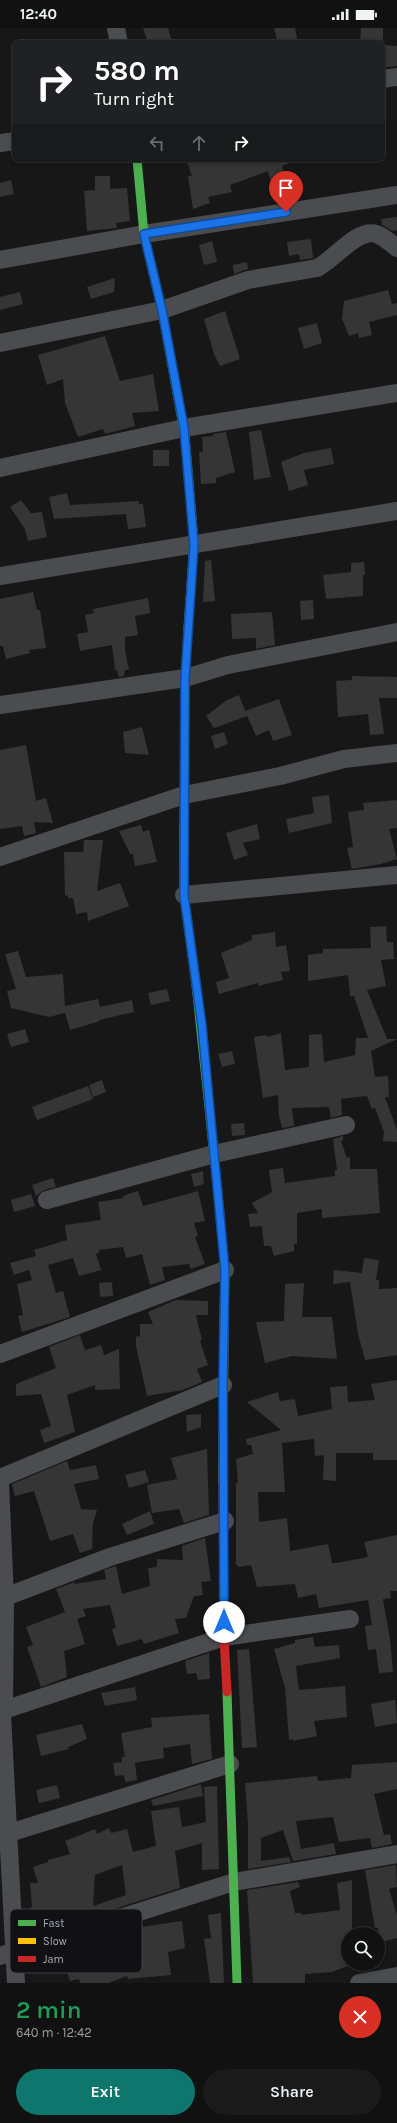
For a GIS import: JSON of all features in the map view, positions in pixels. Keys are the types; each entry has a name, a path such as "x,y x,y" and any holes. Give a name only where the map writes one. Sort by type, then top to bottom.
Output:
{"street":[{"path":"116,28 118,40"},
{"path":"385,79 397,77"},
{"path":"0,143 12,141"},
{"path":"137,162 144,234 162,310 184,428 194,544 185,678 184,895 202,1026 225,1270 223,1385 225,1521 224,1637 230,1764 237,1983"},
{"path":"0,260 144,234 397,195"},
{"path":"0,343 162,310 248,280 317,268 325,264 366,232 377,234 397,248"},
{"path":"0,468 184,428 397,393"},
{"path":"0,576 397,511"},
{"path":"0,705 185,678 228,665 397,632"},
{"path":"0,857 184,795 280,776 344,759 397,753"},
{"path":"184,895 397,875"},
{"path":"47,1200 214,1154 346,1125"},
{"path":"0,1354 225,1270"},
{"path":"0,1478 223,1385"},
{"path":"0,1483 4,1835 7,1953 10,1963"},
{"path":"2,1598 110,1557 225,1521"},
{"path":"2,1713 224,1637 350,1618"},
{"path":"4,1835 230,1764"},
{"path":"142,1911 234,1882 397,1854"},
{"path":"13,1973 16,1983"},
{"path":"359,1983 397,1976"}],"building":[{"path":"143,28 168,28 171,40 147,40"},
{"path":"274,28 295,28 297,40 277,40"},
{"path":"361,28 383,28 383,40 360,40"},
{"path":"385,45 397,46 397,66 385,68"},
{"path":"187,162 291,162 282,166 285,180 271,183 268,171 230,185 232,192 208,197 210,203 193,209 188,176 192,176"},
{"path":"95,176 110,176 110,189 127,188 130,221 116,223 117,228 87,231 84,191 95,190"},
{"path":"11,180 14,194 0,197 0,183"},
{"path":"397,217 397,230 392,231 382,225 381,219"},
{"path":"311,239 313,258 300,260 299,254 289,256 287,242"},
{"path":"212,241 217,262 204,265 199,245"},
{"path":"247,262 248,269 234,274 233,265"},
{"path":"115,278 114,292 91,299 87,287"},
{"path":"388,290 392,304 397,303 397,315 369,322 372,335 359,338 358,333 349,336 342,319 344,301"},
{"path":"20,292 23,304 0,310 0,297"},
{"path":"225,311 240,359 220,366 214,354 204,319"},
{"path":"317,323 322,343 304,349 298,328"},
{"path":"105,336 120,381 153,374 159,411 132,413 135,426 105,434 103,429 78,437 65,403 63,379 47,385 38,355"},
{"path":"261,430 271,477 254,480 249,432"},
{"path":"226,432 235,472 216,478 216,483 201,484 199,452 203,452 202,437 213,436 213,434"},
{"path":"331,448 334,464 304,470 308,485 289,491 281,462 304,453"},
{"path":"153,450 169,450 169,466 153,466"},
{"path":"67,493 70,505 139,501 139,504 143,504 146,527 128,529 126,514 54,519 49,497"},
{"path":"21,500 31,513 42,512 47,537 28,541 25,529 10,507"},
{"path":"211,560 215,601 203,602 205,561"},
{"path":"364,562 365,575 363,575 363,596 326,599 323,575 351,572 351,563"},
{"path":"33,592 37,610 40,610 46,648 29,650 30,653 6,659 3,646 0,646 0,599"},
{"path":"148,598 150,613 135,616 138,635 125,637 125,650 129,670 125,670 124,676 119,677 117,670 115,670 112,645 80,651 77,634 88,632 85,615 94,613 93,609"},
{"path":"313,600 314,619 301,620 300,601"},
{"path":"272,612 275,645 256,649 256,638 232,639 231,614"},
{"path":"352,676 397,677 397,698 379,698 384,734 370,735 368,714 338,717 336,681 352,680"},
{"path":"239,695 247,716 214,728 206,716 227,700"},
{"path":"279,699 292,735 273,741 269,730 256,736 245,711"},
{"path":"142,727 149,755 125,753 123,732"},
{"path":"224,732 228,744 215,749 211,736"},
{"path":"26,745 36,801 46,798 53,823 34,822 36,833 24,836 22,826 0,829 0,750"},
{"path":"329,795 332,823 289,833 286,819 314,813 312,797"},
{"path":"397,800 397,828 389,829 397,859 381,864 352,869 347,848 353,847 348,812 364,810 363,803"},
{"path":"257,824 260,839 243,843 248,855 234,860 226,833"},
{"path":"141,825 143,832 149,830 157,862 135,866 133,854 130,854 119,831"},
{"path":"84,840 103,840 97,891 120,883 129,906 88,921 87,912 76,914 73,898 68,898 68,895 65,896 64,852 83,852"},
{"path":"386,926 387,942 393,942 394,959 381,960 386,986 367,990 387,1039 397,1039 371,1051 375,1077 388,1076 389,1097 385,1097 397,1130 397,1142 383,1141 384,1132 375,1108 372,1109 367,1096 341,1099 342,1115 331,1118 329,1107 292,1108 294,1126 282,1128 279,1116 278,1095 263,1098 254,1037 267,1035 267,1037 281,1033 285,1070 309,1067 309,1035 322,1034 324,1062 355,1055 356,1038 368,1038 354,996 350,996 348,975 308,981 308,955 323,953 323,949 371,948 370,927"},
{"path":"275,932 276,947 286,945 290,971 281,972 283,980 258,986 258,983 219,994 216,982 229,978 221,953 252,940 252,935"},
{"path":"18,951 26,977 63,974 65,1006 98,999 100,1007 132,1000 134,1012 99,1020 100,1021 70,1030 65,1013 49,1017 11,1008 7,991 16,989 5,954"},
{"path":"167,989 170,1001 151,1005 148,993"},
{"path":"25,1029 29,1042 11,1047 7,1034"},
{"path":"232,1051 235,1064 222,1067 218,1054"},
{"path":"102,1080 106,1092 93,1097 89,1085"},
{"path":"88,1086 93,1099 37,1120 32,1107"},
{"path":"244,1123 245,1135 232,1136 231,1124"},
{"path":"343,1136 343,1140 341,1141 347,1158 350,1157 350,1169 377,1169 380,1213 322,1218 322,1209 297,1213 297,1244 294,1244 294,1251 274,1256 271,1246 264,1246 262,1226 250,1227 248,1214 258,1213 252,1203 272,1192 269,1170 283,1168 285,1183 335,1176 335,1170 337,1170 333,1139"},
{"path":"203,1171 204,1184 194,1187 191,1174"},
{"path":"53,1178 56,1187 44,1190 36,1196 32,1185"},
{"path":"138,1191 143,1206 198,1191 205,1221 194,1223 198,1236 195,1237 205,1264 191,1269 189,1264 162,1267 165,1280 150,1285 142,1254 126,1258 123,1247 99,1250 99,1253 96,1254 101,1270 79,1276 73,1258 48,1265 56,1293 63,1291 70,1317 22,1332 18,1316 23,1315 17,1284 32,1280 29,1270 14,1275 10,1263 36,1256 34,1250 67,1240 65,1225 101,1220 98,1202 124,1198 123,1196"},
{"path":"31,1194 35,1206 14,1212 11,1200"},
{"path":"364,1258 379,1260 376,1280 379,1280 379,1289 397,1288 397,1355 365,1360 358,1334 350,1282 333,1284 334,1270 362,1273"},
{"path":"112,1282 113,1296 100,1297 99,1283"},
{"path":"304,1283 302,1317 332,1317 337,1359 292,1356 265,1363 256,1322 284,1321 285,1284"},
{"path":"176,1300 208,1301 208,1315 196,1315 202,1340 200,1341 208,1365 197,1369 202,1382 183,1390 147,1396 136,1346 136,1336 140,1337 140,1324 153,1324 148,1312"},
{"path":"80,1335 85,1350 101,1345 104,1355 119,1349 120,1389 95,1390 95,1385 67,1395 75,1432 44,1443 40,1430 51,1426 41,1394 16,1396 16,1384 56,1368 49,1347"},
{"path":"397,1380 397,1460 373,1460 373,1453 336,1453 336,1481 323,1480 324,1455 315,1456 314,1439 282,1443 285,1492 258,1492 259,1522 287,1518 290,1551 328,1544 332,1563 337,1563 368,1557 364,1542 397,1535 397,1591 390,1591 391,1598 383,1599 390,1639 393,1672 379,1673 376,1649 368,1650 365,1626 372,1625 368,1600 319,1608 316,1594 298,1598 295,1584 257,1587 251,1565 238,1567 238,1565 236,1565 236,1483 238,1483 236,1459 253,1454 251,1445 247,1445 246,1439 281,1430 247,1402 278,1392 280,1401 295,1399 298,1416 332,1409 330,1387 347,1386 348,1402 375,1400 371,1384"},
{"path":"201,1414 201,1427 187,1432 186,1415"},
{"path":"207,1449 209,1515 184,1523 179,1509 152,1513 147,1485 177,1479 171,1458"},
{"path":"67,1461 70,1470 96,1465 99,1479 74,1484 81,1509 97,1510 93,1523 92,1549 80,1553 73,1534 50,1541 34,1491 15,1496 12,1484"},
{"path":"145,1470 149,1482 129,1488 125,1475"},
{"path":"150,1511 154,1524 127,1535 122,1524"},
{"path":"205,1538 211,1581 201,1582 203,1595 194,1596 186,1618 175,1619 179,1633 144,1644 142,1639 117,1646 112,1629 116,1628 110,1605 83,1609 86,1616 77,1619 85,1644 64,1651 67,1677 41,1687 27,1647 33,1645 26,1627 65,1612 56,1589 75,1582 75,1584 106,1579 104,1570 116,1566 122,1594 150,1586 148,1568 157,1567 157,1559 183,1560 182,1546"},
{"path":"313,1637 315,1647 339,1645 340,1658 296,1666 299,1690 345,1686 347,1717 314,1721 317,1736 293,1741 293,1739 289,1740 285,1688 274,1649 295,1643 295,1640"},
{"path":"249,1649 257,1747 242,1748 237,1650"},
{"path":"209,1653 210,1679 198,1680 196,1673 187,1674 185,1661"},
{"path":"135,1687 137,1700 105,1706 101,1693"},
{"path":"395,1700 397,1723 375,1727 371,1704"},
{"path":"209,1714 212,1759 192,1764 190,1744 163,1748 164,1758 135,1763 137,1780 125,1782 124,1775 115,1776 113,1763 122,1762 122,1757 125,1757 121,1733 152,1727 151,1718"},
{"path":"82,1724 87,1739 68,1747 69,1749 41,1756 36,1735"},
{"path":"397,1762 397,1789 374,1794 384,1835 390,1834 392,1844 372,1848 370,1838 339,1842 333,1817 296,1821 301,1849 334,1843 336,1854 293,1861 283,1830 261,1838 261,1861 289,1857 291,1862 248,1869 248,1824 245,1783 317,1776 318,1781 351,1778 352,1765"},
{"path":"201,1784 203,1796 153,1806 151,1800"},
{"path":"57,1785 60,1798 39,1803 36,1790"},
{"path":"217,1786 219,1869 202,1870 202,1843 175,1851 180,1888 114,1909 30,1909 32,1907 30,1883 38,1883 33,1867 48,1862 48,1860 70,1854 65,1841 95,1829 97,1834 109,1828 111,1833 127,1829 133,1852 156,1846 151,1811 179,1807 182,1827 206,1822 204,1787","holes":["122,1865 126,1895 93,1906 95,1875"]},
{"path":"396,1865 397,1887 389,1889 397,1915 397,1938 385,1941 385,1927 375,1927 365,1870"},
{"path":"352,1880 352,1927 341,1927 341,1969 332,1972 305,1974 305,1983 253,1983 247,1890 298,1882 300,1887 290,1891 295,1913 301,1913 301,1915 340,1910 337,1883"},
{"path":"221,1913 224,1983 210,1983 204,1939 211,1938 208,1915"},
{"path":"182,1921 185,1948 168,1952 171,1975 128,1979 127,1976 108,1983 80,1983 79,1979 70,1981 68,1973 142,1973 142,1927"}],"traffic: fast":[{"path":"137,162 144,234 162,310 185,437"},
{"path":"196,984 218,1193"},
{"path":"227,1692 237,1983"}],"traffic: slow":[{"path":"185,437 194,543 188,630"},
{"path":"184,826 184,895 196,984"},
{"path":"223,1482 224,1318"}],"traffic: jam":[{"path":"184,826 185,678 188,630"},
{"path":"218,1193 225,1270 224,1318"},
{"path":"223,1482 224,1637 227,1692"}],"route":[{"path":"224,1622 225,1521 223,1385 225,1270 202,1026 184,895 185,678 194,544 184,428 162,310 144,234 286,212"}]}
